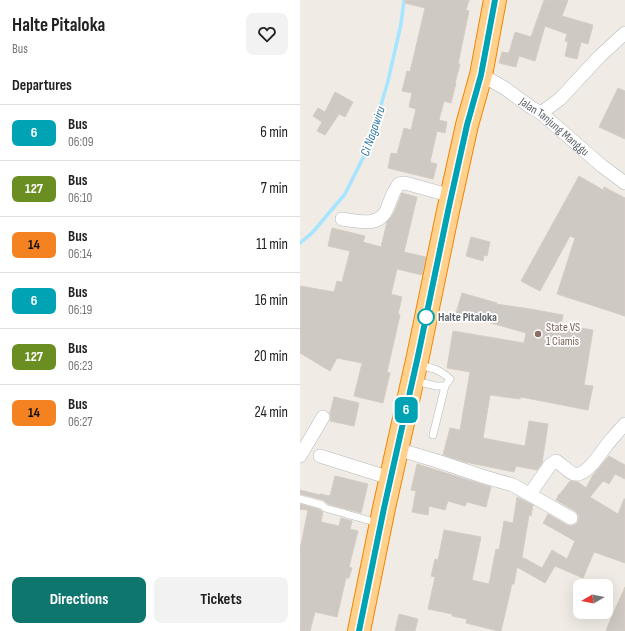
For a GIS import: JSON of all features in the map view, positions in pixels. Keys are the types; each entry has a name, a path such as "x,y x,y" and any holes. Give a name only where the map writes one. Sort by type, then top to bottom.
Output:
{"highway":[{"path":"359,631 380,524 467,125 481,75 495,0"}],"street":[{"path":"541,113 560,99 599,57 625,33"},
{"name":"Jalan Tanjung Manggu","path":"481,75 503,87 541,113 602,166 625,183"},
{"path":"342,219 374,222 381,218 386,211 394,190 398,184 405,183 452,196"},
{"path":"300,456 323,417"},
{"path":"530,494 546,471 556,461 575,474 579,474 589,468 625,424"},
{"path":"397,450 513,485 571,518"},
{"path":"320,456 390,478"}],"lane":[{"path":"414,373 433,368 442,372 450,379 446,386 433,436"},
{"path":"414,373 436,386 446,386"},
{"path":"300,499 380,524"}],"building":[{"path":"405,0 469,0 466,10 469,11 458,64 460,64 451,103 444,101 439,120 447,122 445,133 437,131 430,162 437,164 433,179 388,168 391,153 397,154 404,128 411,130 416,109 409,107 412,93 402,91 407,71 410,72 425,8 405,3"},
{"path":"544,0 568,0 562,16 593,25 588,44 581,42 577,59 565,56 568,42 565,41 567,34 545,26 535,61 519,56 516,67 499,63 502,52 509,53 515,32 531,37"},
{"path":"618,88 625,91 625,139 599,127"},
{"path":"335,92 353,102 345,117 339,114 325,135 317,131 322,122 313,116 318,108 325,112"},
{"path":"579,176 603,190 604,187 625,198 625,316 557,294 575,238 570,236 540,291 521,281"},
{"path":"402,193 417,197 404,252 426,257 422,275 397,269 391,294 402,297 398,314 400,315 387,372 390,373 383,403 354,396 362,363 337,358 330,371 300,353 300,286 334,292 337,281 342,282 350,251 328,246 332,228 365,236 363,242 381,247 387,222 394,213"},
{"path":"471,237 490,242 487,256 484,255 483,261 466,256"},
{"path":"462,293 497,303 496,304 563,315 561,325 593,330 584,385 593,386 588,410 521,397 520,399 490,395 483,438 525,446 529,421 548,424 542,463 537,470 516,466 514,472 465,462 443,455 450,428 460,430 470,372 447,368 453,331 524,343 526,333 456,313"},
{"path":"334,397 359,403 354,426 330,421 330,413"},
{"path":"609,456 625,465 625,479 615,474 609,484 603,481 590,497 618,514 625,499 625,563 594,552 583,578 555,566 545,583 517,567 514,584 512,584 501,631 466,623 467,619 428,609 435,577 431,576 435,559 438,560 444,530 481,537 472,580 489,584 496,549 499,550 504,521 513,523 517,497 533,505 531,516 529,515 522,557 523,559 524,558 542,568 552,550 567,559 575,541 543,523 548,514 567,525 575,525 578,522 578,514 575,511 556,500 570,481 578,482 586,488 593,475"},
{"path":"417,464 491,487 486,507 467,502 465,506 448,501 445,510 429,506 428,515 412,512 416,491 411,490"},
{"path":"335,476 368,484 361,513 328,504 323,500 300,494 300,490 330,496"},
{"path":"300,504 319,509 323,512 321,522 339,526 341,518 352,521 350,529 358,531 349,567 352,568 349,578 346,578 337,617 315,612 310,631 300,631 300,549 308,510 300,509"},
{"path":"625,587 625,631 606,631 611,619 613,619 613,614"},
{"path":"399,614 418,619 415,631 395,631"}],"waterway":[{"name":"Ci Nagawiru","path":"300,243 312,233 345,194 369,146 388,81 401,24 404,0"}],"bus line":[{"name":"6","path":"359,631 448,211 467,125 481,75 495,0"}],"place":[{"name":"Halte Pitaloka","path":"426,317"},
{"name":"State VS 1 Ciamis","path":"538,334"}]}
